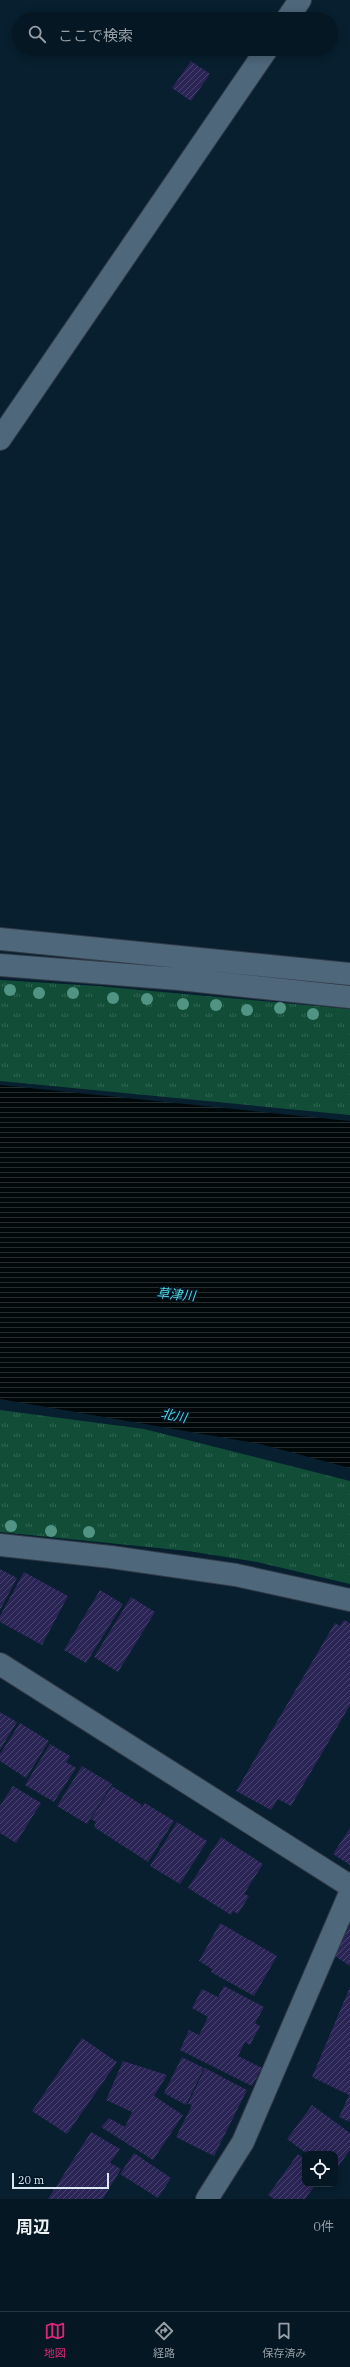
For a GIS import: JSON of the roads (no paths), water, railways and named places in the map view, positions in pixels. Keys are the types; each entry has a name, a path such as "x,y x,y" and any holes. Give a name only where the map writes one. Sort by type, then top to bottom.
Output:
{"street":[{"path":"292,12 300,0"},
{"path":"0,439 262,56"},
{"path":"0,939 350,974"},
{"path":"0,943 24,942"},
{"path":"0,965 179,979 350,997"},
{"path":"0,1545 111,1557 236,1575 350,1600"},
{"path":"0,1664 350,1886"},
{"path":"207,2199 243,2142 350,1894"}],"water":[{"path":"0,1085 350,1121 350,1468 260,1444 0,1399"}],"water label":[{"name":"草津川","path":"176,1294"},
{"name":"北川","path":"174,1415"}]}
